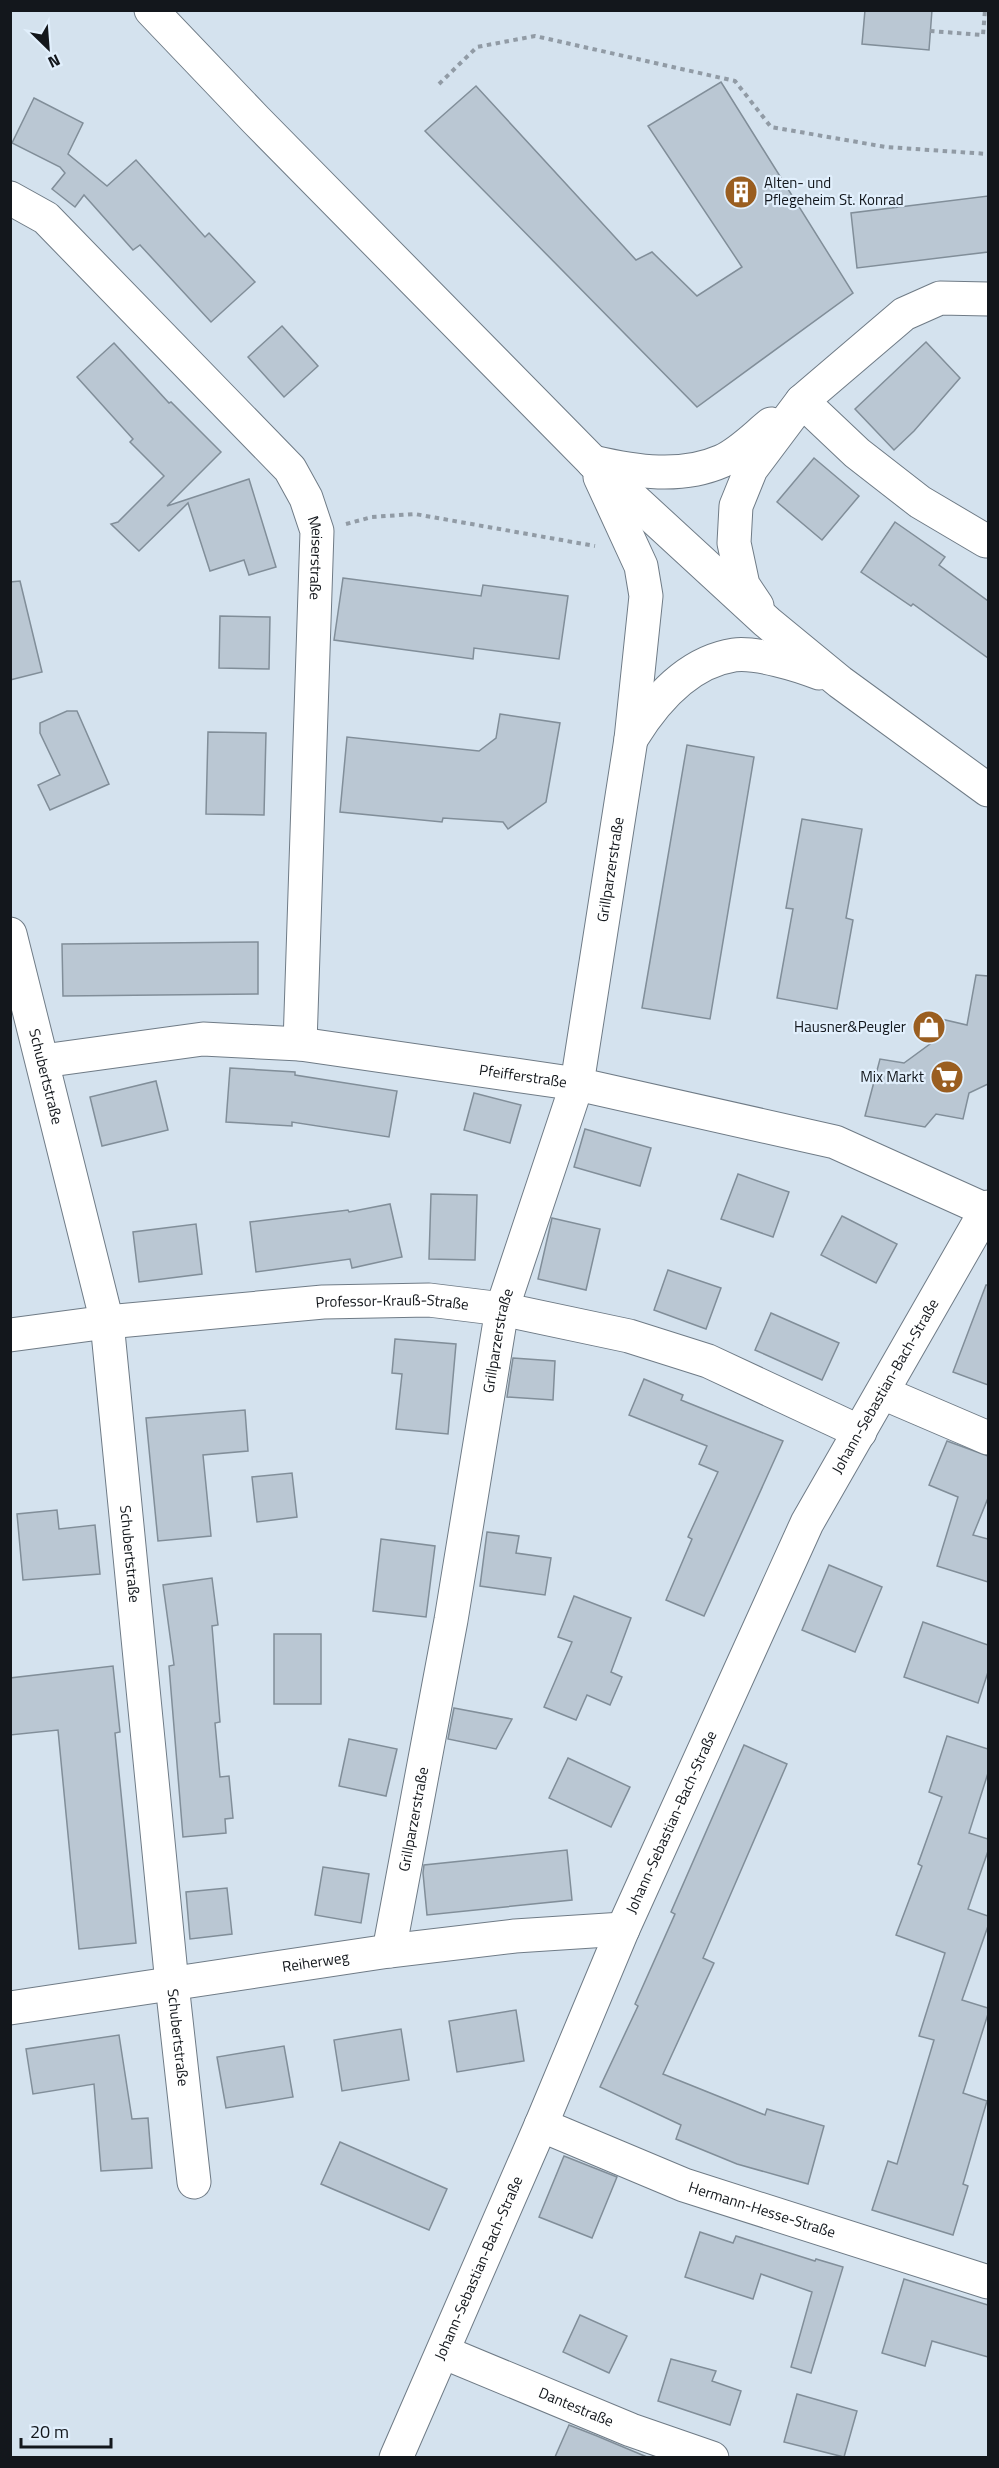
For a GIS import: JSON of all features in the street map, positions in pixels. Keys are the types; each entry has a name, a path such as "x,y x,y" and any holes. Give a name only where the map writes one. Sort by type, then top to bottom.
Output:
{"street":[{"path":"151,10 256,120 593,462 767,622 840,681 988,790"},
{"name":"Meiserstraße","path":"10,198 46,218 290,469 306,498 317,531 300,1044"},
{"path":"593,462 634,470 680,474 724,460 802,401 904,314 940,298 988,299"},
{"path":"802,401 857,453 920,502 986,541"},
{"path":"767,622 743,585 734,543 736,506 751,469 802,401"},
{"name":"Grillparzerstraße","path":"389,1951 451,1620 502,1309 577,1084 631,738 646,596 641,566 593,462"},
{"path":"631,738 666,691 704,665 735,655 793,662 840,681"},
{"name":"Schubertstraße","path":"10,934 107,1322 171,1984 194,2182"},
{"name":"Pfeifferstraße","path":"43,1061 202,1039 300,1044 577,1084 835,1142 987,1209"},
{"name":"Johann-Sebastian-Bach-Straße","path":"396,2457 541,2125 622,1929 807,1523 987,1209"},
{"name":"Professor-Krauß-Straße","path":"10,1335 107,1322 323,1302 429,1300 502,1309 629,1336 708,1361 860,1432"},
{"path":"883,1393 988,1438"},
{"name":"Reiherweg","path":"10,2008 389,1951 515,1936 622,1929"},
{"name":"Hermann-Hesse-Straße","path":"541,2125 684,2185 988,2278"},
{"name":"Dantestraße","path":"443,2352 631,2430 712,2457"}],"path":[{"path":"930,31 983,35 985,10"},
{"path":"439,84 477,47 535,36 735,81 771,127 886,147 988,154"}],"building":[{"path":"865,10 932,10 929,50 862,44"},
{"name":"Alten- und Pflegeheim St. Konrad","path":"721,82 853,293 697,407 425,131 476,86 636,260 652,252 697,296 742,267 648,126"},
{"path":"34,98 83,123 68,154 107,186 136,160 205,237 209,233 255,282 211,322 140,245 133,250 84,195 75,207 52,189 65,173 60,167 12,143"},
{"path":"988,196 988,252 857,268 851,213"},
{"path":"282,326 318,366 284,397 248,357"},
{"path":"926,342 960,378 914,431 894,450 855,409"},
{"path":"114,343 169,403 171,402 221,452 167,506 249,479 276,567 249,575 244,560 210,571 188,503 139,551 111,524 118,522 164,476 130,442 133,439 77,377"},
{"path":"814,458 859,496 822,540 777,502"},
{"path":"895,522 945,557 939,565 988,601 988,658 913,604 911,606 861,572"},
{"path":"343,578 481,596 483,585 568,596 559,659 474,648 473,659 334,640"},
{"path":"20,581 42,672 10,680 10,582"},
{"path":"220,616 270,617 269,669 219,668"},
{"path":"67,711 77,711 109,784 50,810 38,785 60,775 40,733 40,723"},
{"path":"500,714 560,723 546,802 508,829 503,822 443,818 442,822 340,812 347,737 479,751 496,738"},
{"path":"208,732 266,733 264,815 206,814"},
{"path":"687,745 754,757 710,1019 642,1008"},
{"path":"802,819 862,829 846,918 853,920 837,1009 777,998 793,909 786,908"},
{"path":"258,942 258,994 63,996 62,944"},
{"path":"976,975 988,976 988,1084 969,1093 963,1119 936,1114 925,1127 865,1116 880,1059 904,1063 934,1041 941,1019 967,1025"},
{"path":"230,1068 295,1072 295,1075 397,1091 389,1137 292,1122 292,1126 226,1122"},
{"path":"156,1081 168,1130 102,1146 90,1097"},
{"path":"474,1093 521,1105 510,1143 464,1130"},
{"path":"585,1129 651,1148 640,1186 574,1167"},
{"path":"738,1174 789,1192 773,1237 721,1219"},
{"path":"431,1194 477,1195 475,1260 429,1259"},
{"path":"390,1204 402,1257 352,1268 350,1259 256,1272 250,1222 348,1210 349,1212"},
{"path":"842,1216 897,1244 876,1283 821,1255"},
{"path":"552,1218 600,1229 586,1290 538,1279"},
{"path":"196,1224 202,1274 139,1282 133,1232"},
{"path":"668,1270 721,1288 706,1329 654,1310"},
{"path":"986,1285 988,1285 988,1385 953,1372"},
{"path":"771,1313 839,1343 822,1380 755,1350"},
{"path":"395,1339 456,1344 448,1434 396,1429 402,1374 392,1373"},
{"path":"513,1358 555,1361 553,1400 507,1397"},
{"path":"644,1379 683,1395 681,1400 783,1441 704,1616 666,1600 692,1539 688,1537 718,1472 699,1464 707,1446 629,1415"},
{"path":"245,1410 248,1451 203,1455 211,1536 158,1541 146,1418"},
{"path":"947,1441 988,1456 988,1498 973,1535 988,1539 988,1582 937,1566 958,1497 929,1485"},
{"path":"292,1473 297,1517 257,1522 252,1477"},
{"path":"57,1510 59,1529 95,1525 100,1574 23,1580 17,1514"},
{"path":"487,1532 519,1536 516,1553 551,1558 545,1595 480,1586"},
{"path":"381,1539 435,1546 426,1617 373,1611"},
{"path":"829,1565 882,1587 855,1652 802,1630"},
{"path":"212,1578 218,1625 212,1626 220,1722 215,1723 220,1777 229,1776 233,1818 225,1819 226,1833 183,1837 169,1666 174,1665 163,1585"},
{"path":"574,1596 631,1618 611,1672 622,1677 610,1705 587,1695 576,1720 544,1707 572,1642 558,1637"},
{"path":"923,1622 988,1645 988,1672 978,1703 904,1677"},
{"path":"274,1634 321,1634 321,1704 274,1704"},
{"path":"113,1666 120,1732 115,1733 136,1943 79,1949 58,1730 10,1735 10,1678"},
{"path":"454,1708 512,1719 496,1749 448,1739"},
{"path":"947,1736 988,1749 988,1773 969,1833 988,1839 988,1851 968,1909 988,1916 988,1926 962,2000 988,2008 963,2093 987,2101 963,2184 968,2186 953,2235 872,2210 888,2161 897,2164 934,2040 919,2036 945,1953 896,1935 922,1866 918,1864 942,1797 929,1792"},
{"path":"349,1739 397,1749 386,1796 339,1786"},
{"path":"744,1745 787,1764 703,1958 714,1963 663,2074 765,2115 767,2109 824,2126 808,2184 737,2164 676,2139 681,2125 600,2087 638,2006 635,2004 675,1914 671,1912"},
{"path":"568,1758 630,1787 611,1827 549,1798"},
{"path":"567,1850 572,1900 427,1915 424,1865"},
{"path":"323,1867 369,1874 361,1923 315,1915"},
{"path":"227,1888 232,1934 190,1939 186,1892"},
{"path":"516,2010 524,2061 457,2072 449,2021"},
{"path":"401,2029 409,2080 342,2091 334,2040"},
{"path":"119,2035 132,2119 148,2118 152,2168 101,2171 94,2084 33,2094 26,2049"},
{"path":"284,2046 293,2097 226,2108 217,2057"},
{"path":"340,2142 447,2189 429,2230 321,2184"},
{"path":"564,2156 617,2177 592,2238 539,2217"},
{"path":"700,2232 733,2243 736,2236 815,2261 816,2259 843,2267 811,2373 791,2367 812,2292 761,2274 753,2299 685,2277"},
{"path":"904,2279 988,2305 988,2357 932,2341 925,2366 882,2353"},
{"path":"580,2315 627,2336 609,2373 563,2352"},
{"path":"671,2359 716,2371 712,2381 741,2391 730,2425 658,2401"},
{"path":"797,2394 857,2411 844,2457 784,2442"},
{"path":"569,2425 597,2436 647,2457 555,2457"}],"place":[{"name":"Alten- und Pflegeheim St. Konrad","path":"741,192"},
{"name":"Hausner&Peugler","path":"929,1027"},
{"name":"Mix Markt","path":"947,1077"}]}
